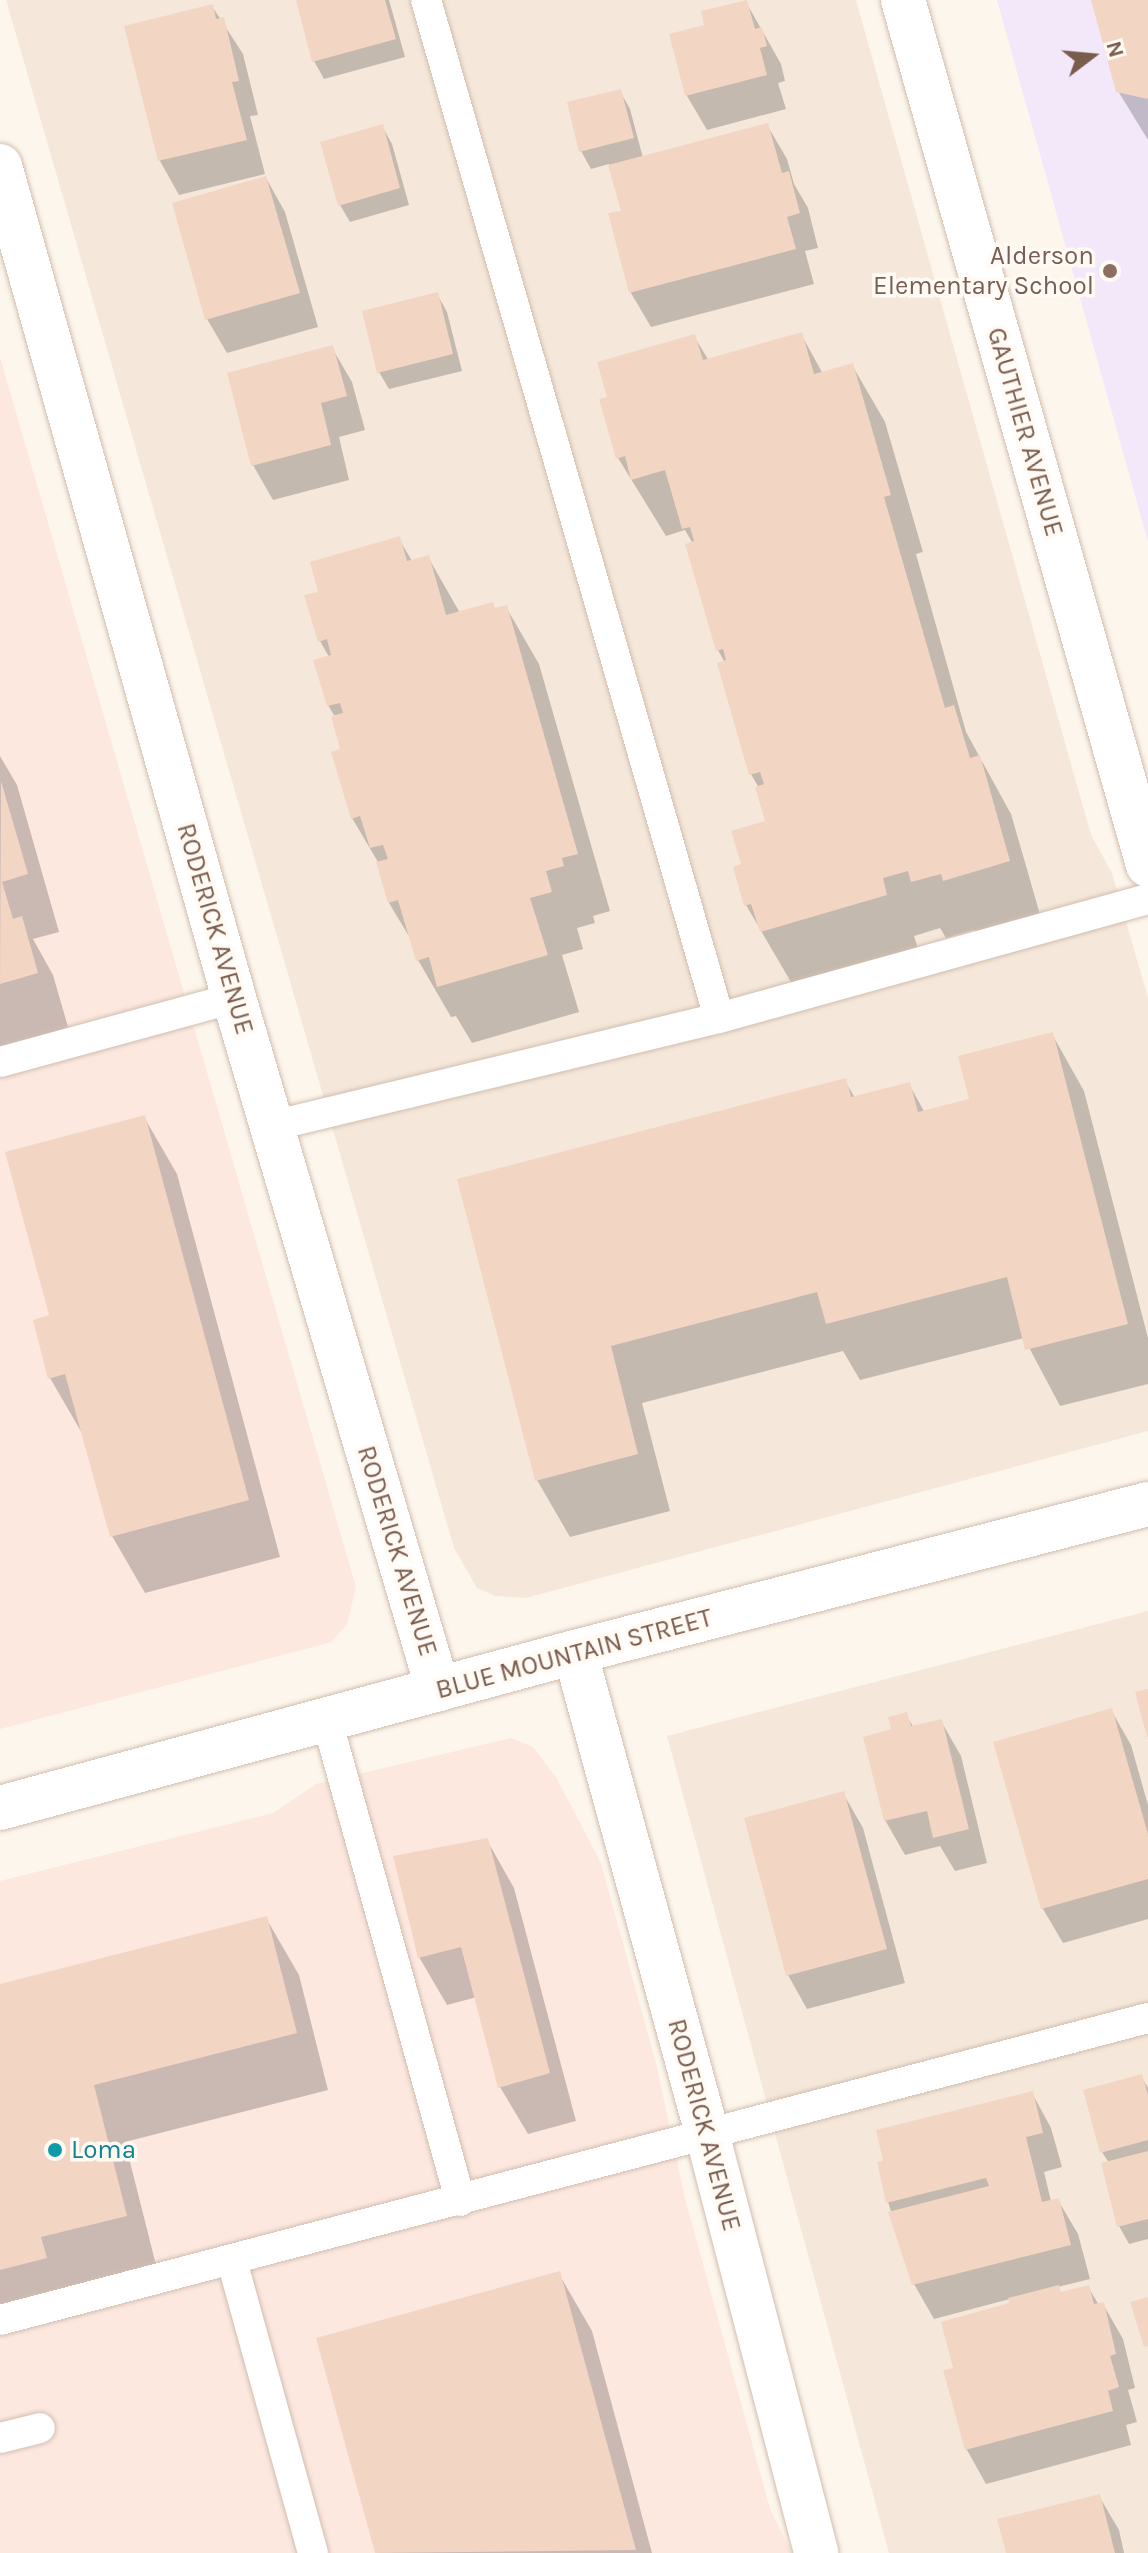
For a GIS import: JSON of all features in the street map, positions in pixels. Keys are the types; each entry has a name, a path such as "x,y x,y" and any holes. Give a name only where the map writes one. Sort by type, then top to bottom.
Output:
{"street":[{"name":"GAUTHIER AVENUE","path":"903,0 1148,865"},
{"name":"RODERICK AVENUE","path":"0,166 234,998 438,1690"},
{"name":"BLUE MOUNTAIN STREET","path":"0,1808 575,1652 1148,1504"},
{"name":"RODERICK AVENUE","path":"575,1652 708,2137 816,2553"}],"lane":[{"path":"426,0 719,1018"},
{"path":"272,1126 719,1018 1148,899"},
{"path":"0,1062 234,998"},
{"path":"327,1720 460,2201"},
{"path":"0,2320 708,2137 1148,2018"},
{"path":"232,2261 313,2553"},
{"path":"0,2438 40,2428"}],"shaded area":[{"path":"6,0 856,0 1091,835 1112,873 1148,998 1148,1431 526,1598 495,1596 477,1588 454,1548"},
{"name":"Alderson Elementary School","path":"997,0 1148,0 1148,542"},
{"path":"0,357 356,1587 347,1624 332,1642 0,1729"},
{"path":"1148,1611 1148,2553 889,2553 667,1736"},
{"path":"511,1738 533,1747 557,1779 601,1863 656,2063 685,2198 770,2509 792,2553 0,2553 0,1881 273,1813 316,1784"}],"building":[{"path":"296,0 385,0 396,39 312,62"},
{"path":"747,0 755,29 762,27 767,46 760,48 767,75 685,96 669,34 704,25 701,11"},
{"path":"1091,0 1148,0 1148,99 1116,92"},
{"path":"213,4 216,19 224,17 239,81 232,82 247,140 158,161 124,26"},
{"path":"621,89 634,138 579,152 567,102"},
{"path":"768,123 782,173 789,171 800,213 787,217 796,249 629,293 608,213 621,211 608,165"},
{"path":"383,124 400,188 338,206 320,142"},
{"path":"266,176 300,293 205,320 172,203"},
{"path":"438,292 453,354 377,373 362,311"},
{"path":"802,332 814,374 853,363 891,495 884,497 945,708 954,705 970,758 980,755 1010,861 943,881 941,874 911,882 908,871 883,878 887,895 760,932 751,904 744,906 733,867 741,864 731,831 765,821 755,787 764,784 760,772 749,775 717,663 726,660 723,649 716,651 685,544 694,541 690,527 682,529 665,470 631,480 625,456 616,459 599,399 607,397 597,362 695,334 703,360"},
{"path":"333,345 347,396 321,403 331,445 251,466 227,373"},
{"path":"400,536 407,561 429,555 446,615 493,602 495,608 507,605 578,854 562,858 564,866 546,871 552,892 530,898 548,955 437,987 429,957 416,961 398,900 388,903 376,862 388,859 383,845 370,848 360,816 351,819 331,752 340,749 331,716 343,713 340,703 327,706 313,660 331,655 327,639 318,642 304,595 318,592 310,562"},
{"path":"1,781 28,874 2,882 13,919 22,916 38,973 0,984"},
{"path":"1053,1032 1128,1324 1025,1350 1007,1277 826,1324 817,1292 611,1346 638,1454 535,1481 457,1179 846,1078 851,1097 910,1082 918,1112 969,1099 958,1056"},
{"path":"145,1115 249,1500 110,1537 65,1374 48,1379 33,1320 49,1315 5,1152"},
{"path":"1148,1689 1148,1737 1147,1737 1135,1692"},
{"path":"1112,1708 1148,1834 1148,1879 1041,1909 993,1742"},
{"path":"907,1712 911,1726 942,1719 969,1829 933,1838 927,1811 884,1821 863,1737 891,1729 888,1717"},
{"path":"844,1791 887,1949 786,1976 744,1818"},
{"path":"488,1838 550,2073 498,2088 461,1947 418,1958 393,1856"},
{"name":"Loma","path":"267,1916 297,2033 94,2085 127,2216 41,2237 47,2258 0,2270 0,1984"},
{"path":"1142,2074 1148,2095 1148,2140 1100,2153 1083,2090"},
{"path":"1033,2091 1043,2133 1026,2137 1042,2202 1059,2198 1071,2245 912,2285 888,2212 989,2186 986,2178 886,2203 877,2162 883,2161 876,2130"},
{"path":"1148,2151 1148,2219 1117,2227 1101,2163"},
{"path":"560,2271 636,2550 375,2553 316,2338"},
{"path":"1059,2285 1061,2292 1089,2285 1094,2304 1104,2302 1116,2354 1110,2356 1119,2387 1108,2391 1113,2411 965,2450 943,2370 953,2368 941,2322 1009,2303 1008,2298"},
{"path":"1148,2297 1148,2346 1144,2347 1130,2302"},
{"path":"1100,2494 1115,2553 1006,2553 997,2519"}],"place":[{"name":"Alderson Elementary School","path":"1110,271"},
{"name":"Loma","path":"55,2150"}]}
